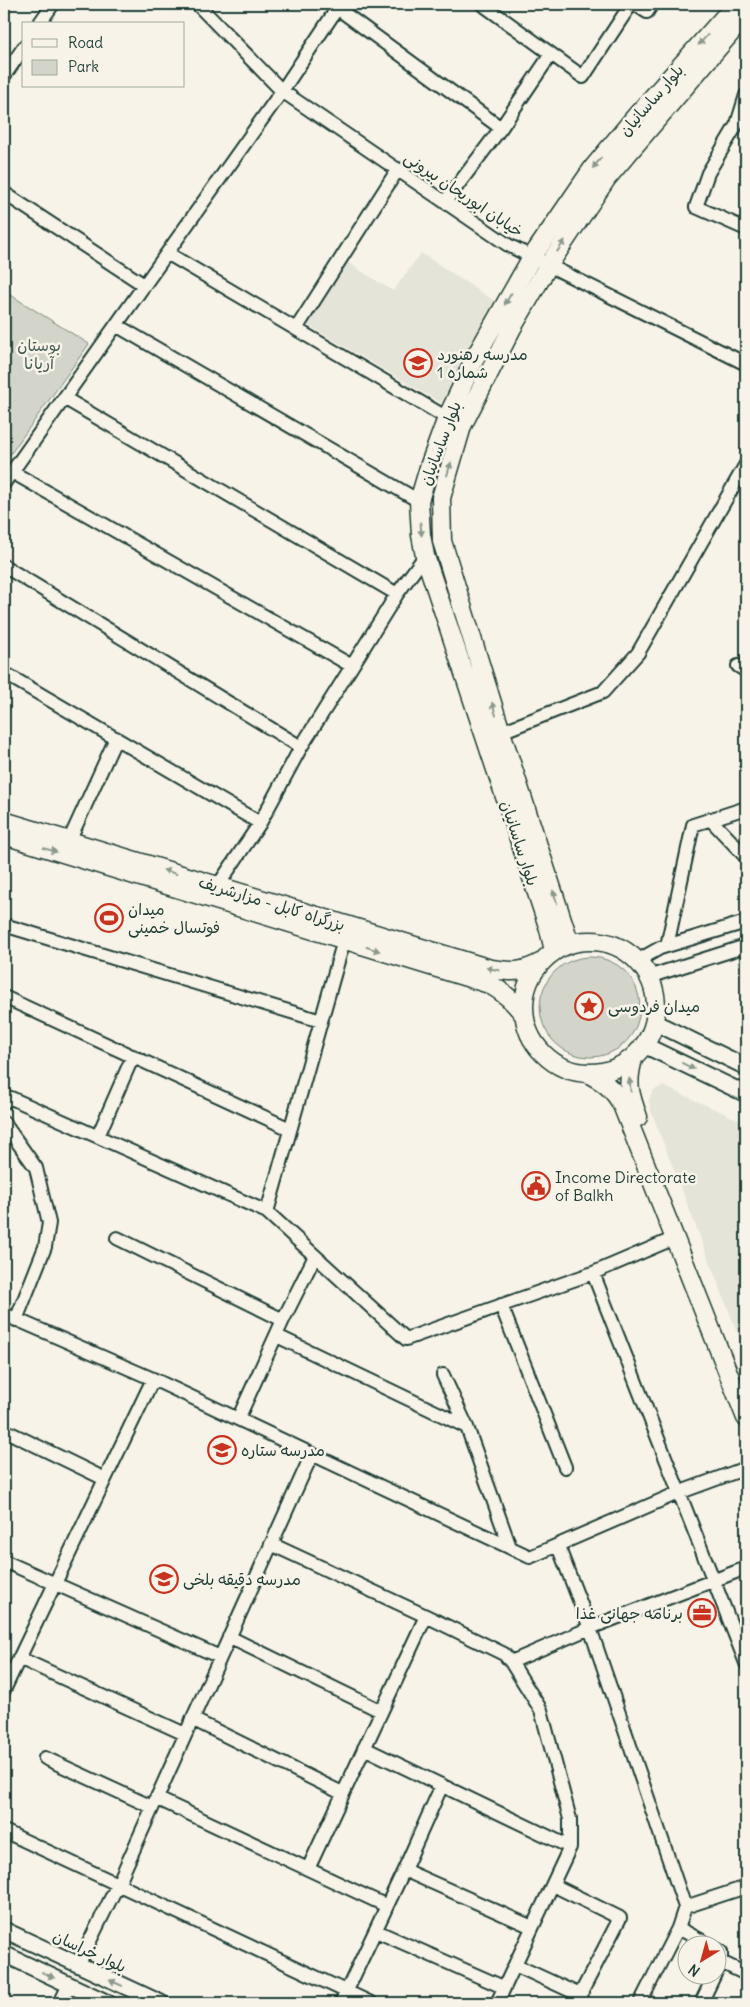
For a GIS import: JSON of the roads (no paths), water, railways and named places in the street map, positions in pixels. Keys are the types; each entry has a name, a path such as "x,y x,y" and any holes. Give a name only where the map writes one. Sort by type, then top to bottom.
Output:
{"highway":[{"name":"بلوار ساسانیان","path":"570,944 501,732 442,541 440,498 462,426 512,328 540,262 593,168 636,116 736,4"},
{"name":"بلوار ساسانیان","path":"554,951 549,928 425,556 421,535 419,501 447,418 477,354 540,262 607,178 746,15"},
{"name":"بزرگراه کابل - مزارشریف","path":"4,821 491,969 510,972 526,971 540,963"},
{"name":"بزرگراه کابل - مزارشریف","path":"4,835 489,984 514,1001 524,1015"},
{"path":"746,1392 651,1164 616,1093 603,1081 587,1073 569,1069 552,1061 539,1048 529,1032 524,1015 524,996 530,979 540,963 554,951 570,944 585,941 613,945 637,961 648,977 655,999 654,1022 629,1073 628,1086 651,1164 675,1238 746,1418"},
{"path":"587,1073 604,1071 620,1066 639,1051"}],"main road":[{"path":"654,1022 746,1067"},
{"path":"639,1051 746,1094"},
{"name":"بلوار خراسان","path":"4,1930 160,2003"},
{"path":"4,1954 108,2003"}],"street":[{"name":"خیابان ابوریحان بیرونی","path":"197,4 282,91 508,245 746,364"},
{"path":"482,4 583,77 633,4 647,12 652,4"},
{"path":"41,22 50,5"},
{"path":"4,483 282,91 339,6 501,128"},
{"path":"4,76 22,50"},
{"path":"446,202 501,128 551,54"},
{"path":"746,95 736,124 708,173 696,206 746,228"},
{"path":"296,328 398,169"},
{"path":"4,193 144,285"},
{"path":"167,253 447,418"},
{"path":"116,325 419,501"},
{"path":"64,398 397,594"},
{"path":"501,732 603,692 638,653 746,464"},
{"path":"12,472 352,666"},
{"path":"218,887 260,823 301,747 397,594 425,556"},
{"path":"4,566 301,747"},
{"path":"4,673 260,823"},
{"path":"69,841 116,738"},
{"path":"667,946 693,825 746,808"},
{"path":"710,819 746,857"},
{"path":"637,961 667,946 746,922"},
{"path":"4,925 321,1021"},
{"path":"267,1212 344,940"},
{"path":"648,977 746,946"},
{"path":"4,997 290,1129"},
{"path":"98,1136 133,1056"},
{"path":"4,1102 11,1098 267,1212 406,1339 593,1273 675,1238"},
{"path":"4,1123 36,1168 44,1195 49,1223 45,1247 16,1320"},
{"path":"117,1238 284,1320"},
{"path":"238,1419 315,1256"},
{"path":"593,1273 746,1663"},
{"path":"501,1305 565,1468"},
{"path":"4,1314 153,1379 530,1557 678,1493 746,1468"},
{"path":"277,1336 467,1427"},
{"path":"442,1374 467,1427 510,1547"},
{"path":"4,1690 153,1379"},
{"path":"4,1430 105,1479"},
{"path":"78,1965 118,1884 312,1454"},
{"path":"271,1544 504,1654 541,1710 570,1819 570,1847 497,2003"},
{"path":"558,1546 590,1628 685,1907 678,1928 640,2003"},
{"path":"4,1561 220,1657"},
{"path":"511,1662 590,1628 746,1568"},
{"path":"308,1869 426,1616"},
{"path":"229,1637 381,1711"},
{"path":"19,1658 185,1734"},
{"path":"192,1719 342,1793"},
{"path":"364,1748 570,1847"},
{"path":"45,1758 154,1802 308,1869 387,1906"},
{"path":"344,1998 442,1785"},
{"path":"4,1831 118,1884 344,1998 371,2003"},
{"path":"404,1870 532,1926"},
{"path":"515,1965 580,1994 620,1918 553,1885"},
{"path":"685,1907 746,1886"},
{"path":"678,1928 689,1934"},
{"path":"376,1931 503,1987"},
{"path":"728,1965 746,1974"},
{"path":"701,2003 710,1984"},
{"path":"60,2003 69,1985"}],"place":[{"name":"مدرسه رهنورد شماره 1","path":"418,363"},
{"name":"میدان فوتسال خمینی","path":"109,918"},
{"name":"میدان فردوسی","path":"589,1006"},
{"name":"Income Directorate of Balkh","path":"536,1186"},
{"name":"مدرسه ستاره","path":"222,1450"},
{"name":"مدرسه دقيقه بلخى","path":"164,1579"},
{"name":"برنامه جهانی غذا","path":"702,1613"}],"park label":[{"name":"بوستان آریانا","path":"39,354"}]}
